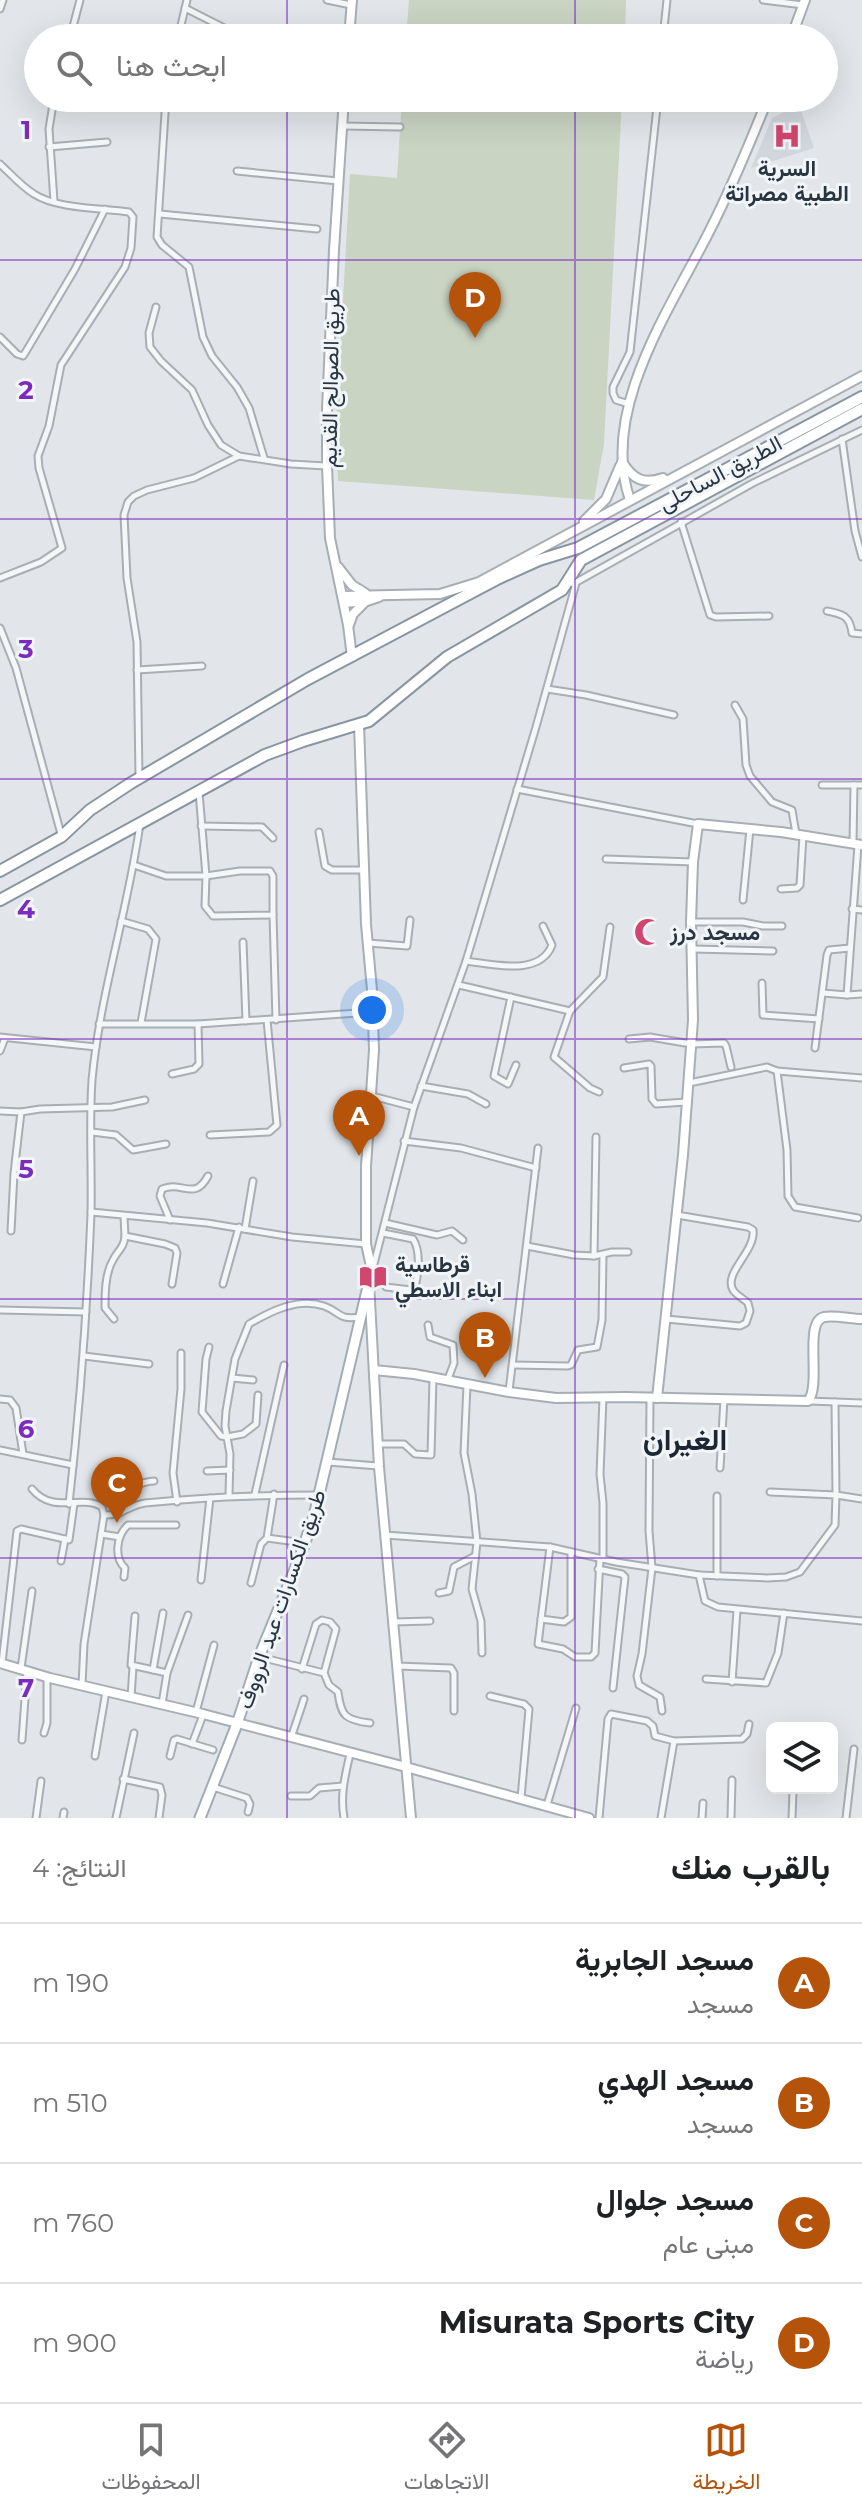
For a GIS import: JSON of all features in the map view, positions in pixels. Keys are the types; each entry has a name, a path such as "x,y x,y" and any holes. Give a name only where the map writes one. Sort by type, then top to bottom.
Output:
{"highway":[{"name":"الطريق الساحلى","path":"61,837 99,803 308,679 497,579 539,560 578,548 862,397"},
{"name":"الطريق الساحلى","path":"562,590 581,560 862,409"},
{"path":"705,480 710,491"},
{"path":"0,900 265,755 373,718 447,657 562,590"},
{"path":"0,871 61,837"}],"main road":[{"name":"طريق الكسارات عبد الرووف","path":"200,1818 304,1543 327,1462 371,1276"}],"street":[{"path":"0,9 3,0"},
{"path":"74,24 80,0"},
{"path":"181,24 187,0"},
{"path":"327,0 352,3 350,24"},
{"path":"664,24 667,0"},
{"path":"763,0 804,3 796,24"},
{"path":"185,8 216,24"},
{"path":"51,112 49,147 54,201"},
{"path":"165,112 157,237 162,245 189,267 203,337 212,356 249,408 264,458"},
{"name":"طريق الصوالح القديم","path":"343,112 329,363 327,466 330,538 352,657"},
{"path":"629,404 616,400 613,387 630,352 656,112"},
{"path":"630,500 622,462 629,404 646,356 725,199 762,112"},
{"path":"342,126 400,127"},
{"path":"49,147 107,142"},
{"path":"0,164 35,195 132,215 131,248 116,282 61,365 49,426 38,456 62,548 41,562 0,578"},
{"path":"237,171 339,181"},
{"path":"0,337 20,356 25,353 75,269 105,209"},
{"path":"160,214 317,229"},
{"path":"156,307 149,333 150,347 192,390 215,438 239,456 327,466"},
{"path":"343,599 440,594 493,575 862,376"},
{"path":"562,590 711,506 862,430"},
{"path":"842,439 850,502 862,557"},
{"path":"139,778 137,642 127,578 124,515 128,502 147,490 180,483 239,456"},
{"path":"622,462 632,476 644,481 655,481 690,468"},
{"path":"570,533 606,499 622,462"},
{"path":"710,491 711,506"},
{"path":"681,522 709,613 716,617 769,616"},
{"path":"335,562 352,585 366,597"},
{"path":"371,1276 414,1107 459,985 576,583"},
{"path":"348,625 366,597"},
{"path":"827,611 847,616 852,633 862,634"},
{"path":"0,628 16,668 61,837"},
{"path":"137,670 202,666"},
{"path":"547,689 674,715"},
{"path":"735,705 743,719 748,772 769,799 792,810 800,834 800,885 781,889"},
{"path":"359,724 374,1050 366,1166 366,1244 371,1276 377,1444 411,1818"},
{"path":"822,785 862,785"},
{"path":"847,995 858,844 854,785"},
{"path":"517,789 598,802 698,824 800,834 858,844"},
{"path":"199,791 206,876 205,906 210,914 273,915"},
{"path":"140,823 96,1047 84,1356 69,1540 21,1529 17,1531 1,1663 406,1767 547,1805 562,1814 589,1818"},
{"path":"662,1711 660,1697 642,1688 637,1676 652,1568 649,1531 653,1398 666,1319 691,1044 691,922 698,824"},
{"path":"201,826 262,827 273,838"},
{"path":"743,900 750,828"},
{"path":"319,832 325,866 332,870 364,870"},
{"path":"606,859 693,862"},
{"path":"134,865 166,876 270,871 273,876 276,1020"},
{"path":"852,909 862,910"},
{"path":"367,943 407,946 410,920"},
{"path":"121,921 148,929 156,939 141,1023"},
{"path":"691,922 782,926"},
{"path":"466,961 506,965 536,962 544,958 552,945 543,926"},
{"path":"599,1092 554,1057 570,1011 603,977 610,927"},
{"path":"243,942 246,1021"},
{"path":"815,1048 829,950 850,948"},
{"path":"692,949 773,951"},
{"path":"762,983 763,1015 819,1019"},
{"path":"459,985 570,1011"},
{"path":"823,993 862,994"},
{"path":"511,997 494,1076 508,1084 516,1065"},
{"path":"99,1024 198,1024 373,1011"},
{"path":"210,1135 269,1132 277,1125 267,1020"},
{"path":"172,1074 194,1069 199,1064 198,1024"},
{"path":"0,1051 2,1037 96,1047"},
{"path":"629,1039 650,1037 691,1044 724,1043 731,1067"},
{"path":"624,1068 651,1066 652,1099 656,1104 686,1102"},
{"path":"688,1084 767,1067 777,1071 862,1078"},
{"path":"777,1071 787,1150 788,1199 795,1207 858,1218"},
{"path":"421,1086 468,1094 486,1104"},
{"path":"372,1096 414,1107"},
{"path":"0,1111 112,1107 145,1100"},
{"path":"11,1231 21,1112"},
{"path":"92,1132 116,1135 133,1150 166,1144"},
{"path":"594,1256 596,1137"},
{"path":"404,1141 461,1148 536,1168"},
{"path":"509,1392 538,1148"},
{"path":"170,1220 160,1196 162,1189 169,1186 198,1189 208,1176"},
{"path":"223,1284 242,1228 253,1181"},
{"path":"91,1212 366,1244"},
{"path":"666,1319 740,1326 746,1323 750,1311 748,1303 731,1285 738,1260 747,1254 754,1236 753,1230 676,1215"},
{"path":"114,1319 105,1308 108,1273 112,1261 125,1246 124,1217"},
{"path":"385,1223 437,1235 452,1231 463,1240"},
{"path":"383,1233 413,1239 417,1244 415,1288 386,1287"},
{"path":"125,1236 175,1248 177,1253 172,1284"},
{"path":"527,1246 574,1255 628,1252"},
{"path":"513,1365 568,1366 578,1350 597,1347 602,1320 603,1255"},
{"path":"229,1496 230,1454 225,1426 235,1359 251,1323 299,1304 325,1306 345,1318 362,1316"},
{"path":"0,1310 86,1312"},
{"path":"808,1401 814,1391 814,1334 817,1323 826,1317 862,1319"},
{"path":"428,1325 430,1337 453,1345 454,1363 448,1379"},
{"path":"209,1347 202,1412 218,1433 227,1437 243,1434 256,1424 258,1395"},
{"path":"177,1502 173,1473 181,1353"},
{"path":"84,1356 149,1364"},
{"path":"255,1494 284,1365"},
{"path":"374,1370 556,1398 862,1403"},
{"path":"377,1444 404,1444 415,1454 431,1455 433,1377"},
{"path":"232,1378 253,1380"},
{"path":"467,1385 464,1453 477,1542 472,1589 481,1621 482,1653"},
{"path":"550,1547 538,1641 540,1646 565,1650 575,1657 592,1657 601,1559 603,1398"},
{"path":"0,1399 10,1400 16,1408 23,1454"},
{"path":"720,1468 724,1399"},
{"path":"385,1535 550,1547 699,1575 786,1577 800,1572 835,1525 835,1402"},
{"path":"0,1450 73,1465"},
{"path":"327,1462 379,1467"},
{"path":"207,1471 230,1470"},
{"path":"120,1513 119,1500 127,1491 141,1483 154,1481"},
{"path":"32,1489 45,1500 100,1504 104,1515 84,1644 82,1685"},
{"path":"770,1492 862,1499"},
{"path":"104,1515 120,1513 141,1503 255,1494 318,1495"},
{"path":"251,1583 261,1544 267,1538 274,1494"},
{"path":"717,1496 717,1576"},
{"path":"201,1580 210,1498"},
{"path":"124,1577 125,1568 118,1556 123,1529 128,1525 176,1525"},
{"path":"101,1534 120,1537"},
{"path":"267,1538 304,1543"},
{"path":"61,1561 65,1539"},
{"path":"541,1619 570,1620 571,1551"},
{"path":"439,1593 449,1591 454,1567 475,1556"},
{"path":"598,1569 622,1574 625,1579 613,1688"},
{"path":"699,1575 705,1601 718,1607 862,1621"},
{"path":"22,1740 24,1670 32,1591"},
{"path":"732,1682 737,1610"},
{"path":"153,1670 163,1613"},
{"path":"706,1679 761,1684 769,1680 778,1653 784,1613"},
{"path":"162,1704 167,1673 188,1615"},
{"path":"131,1697 135,1616"},
{"path":"302,1669 316,1624 322,1620 330,1622 336,1629 324,1673 329,1685 338,1692 339,1707 347,1718 370,1723"},
{"path":"393,1622 430,1621"},
{"path":"192,1744 214,1645"},
{"path":"259,1657 324,1673"},
{"path":"397,1666 451,1668 454,1673 454,1711"},
{"path":"133,1667 167,1673"},
{"path":"44,1733 47,1723 47,1677"},
{"path":"95,1756 106,1691"},
{"path":"490,1696 524,1704 529,1709 521,1798"},
{"path":"291,1738 304,1699"},
{"path":"547,1805 576,1708"},
{"path":"599,1818 608,1719 611,1714 647,1721 653,1726 655,1736 674,1741 742,1739 747,1734 749,1724"},
{"path":"116,1818 134,1733"},
{"path":"170,1756 175,1739 213,1750"},
{"path":"661,1818 674,1741"},
{"path":"846,1818 854,1749"},
{"path":"344,1818 341,1801 350,1754"},
{"path":"123,1779 160,1787 159,1818"},
{"path":"731,1818 732,1780"},
{"path":"36,1818 41,1781"},
{"path":"212,1786 247,1798 250,1804 248,1812"},
{"path":"291,1796 310,1796 319,1788 343,1786"},
{"path":"792,1818 793,1794"},
{"path":"702,1818 703,1803"}],"shaded area":[{"name":"السرية الطبية مصراتة","path":"784,112 801,112 814,148 751,168 772,118"}],"green space":[{"path":"409,0 626,0 625,24 407,24"},
{"path":"401,112 621,112 604,444 594,500 338,481 336,424 350,174 397,178"}],"place":[{"name":"السرية الطبية مصراتة","path":"787,136"},
{"name":"Misurata Sports City","path":"475,338"},
{"name":"مسجد درز","path":"648,932"},
{"name":"مسجد الجابرية","path":"359,1156"},
{"name":"قرطاسية ابناء الاسطي","path":"373,1277"},
{"name":"مسجد الهدي","path":"485,1378"},
{"name":"مسجد جلوال","path":"117,1523"}],"district":[{"name":"الغيران","path":"685,1440"}]}
